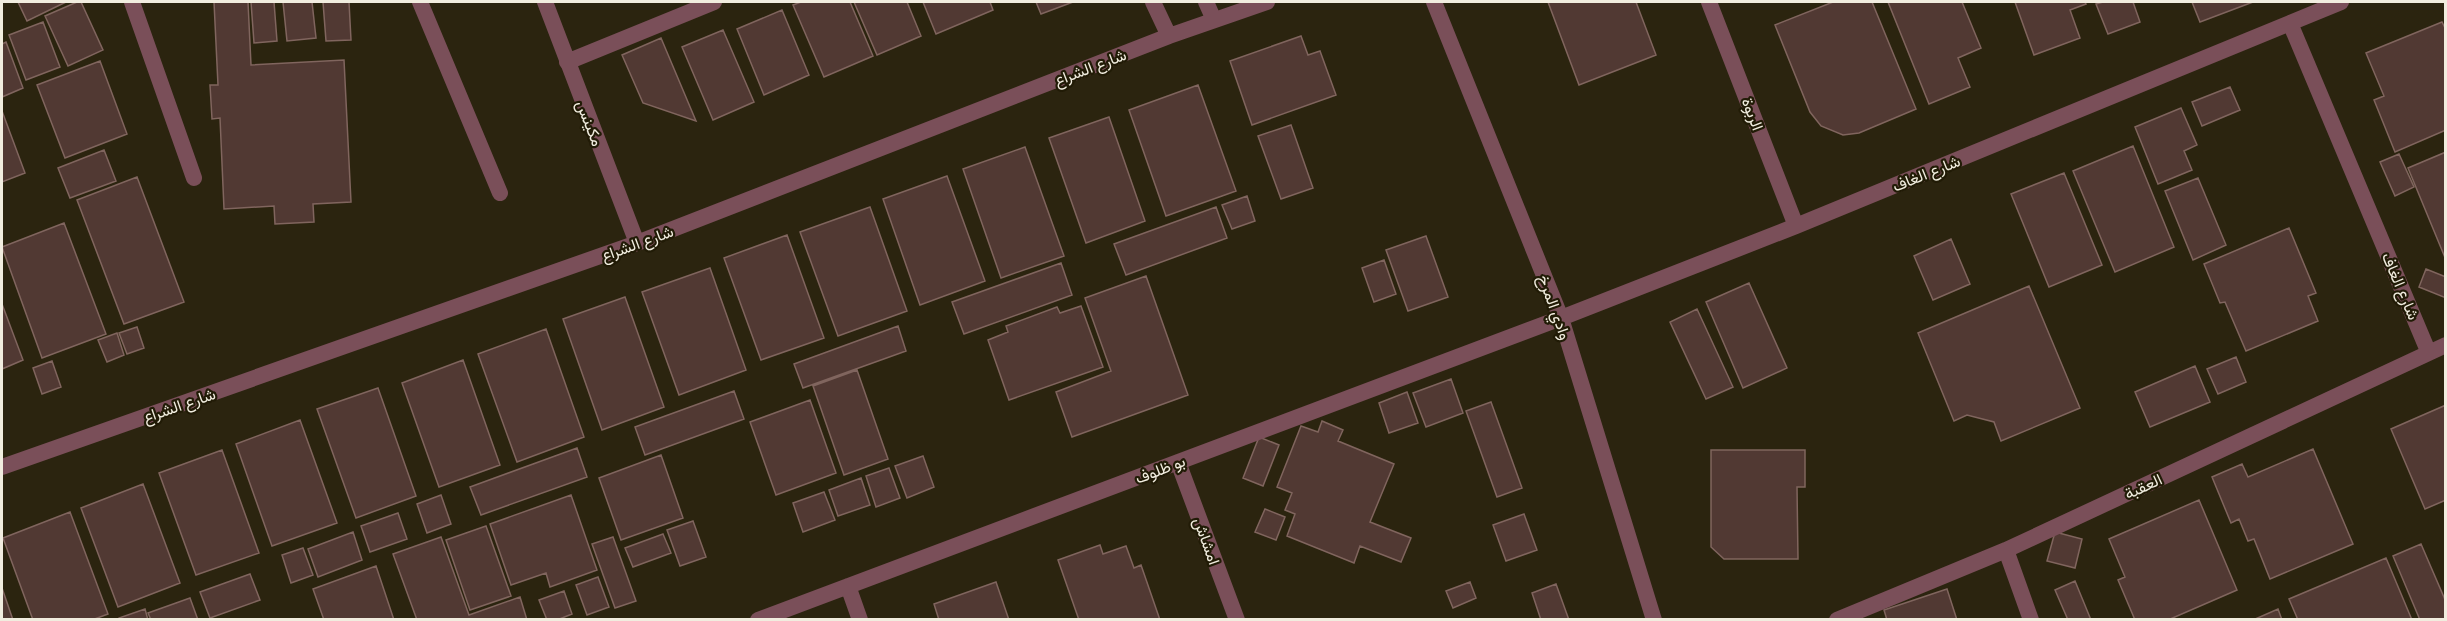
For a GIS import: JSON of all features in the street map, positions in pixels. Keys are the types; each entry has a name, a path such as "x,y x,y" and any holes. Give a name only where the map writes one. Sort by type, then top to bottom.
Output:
{"street":[{"path":"132,2 194,178"},
{"path":"420,2 500,193"},
{"name":"مكينس","path":"544,2 637,243"},
{"path":"567,62 714,2"},
{"path":"1153,2 1169,36"},
{"path":"1206,2 1214,20"},
{"name":"شارع الشراع","path":"2,467 637,243 1169,36 1267,2"},
{"name":"وادي المرخ","path":"1434,2 1561,318 1654,620"},
{"name":"الربوة","path":"1709,2 1796,226"},
{"name":"شارع الغاف","path":"1561,318 1796,226 2341,2"},
{"name":"شارع الغاف","path":"2290,23 2428,351"},
{"name":"بو ظلوف","path":"759,620 1561,318"},
{"name":"العقبة","path":"1836,620 2007,550 2445,345"},
{"name":"امشاش","path":"1178,462 1237,620"},
{"path":"2007,550 2031,620"},
{"path":"848,586 860,620"}],"building":[{"path":"18,2 66,2 27,21"},
{"path":"81,2 103,50 68,66 45,16"},
{"path":"214,2 248,2 251,65 344,60 351,202 313,204 314,222 275,224 274,206 224,209 220,118 212,119 210,85 218,85"},
{"path":"251,2 274,2 277,41 254,43"},
{"path":"283,2 312,2 316,38 287,41"},
{"path":"323,2 349,2 351,40 326,41"},
{"path":"801,2 850,2 873,56 824,77 793,5"},
{"path":"854,2 907,2 921,36 877,55"},
{"path":"923,2 990,2 993,10 936,34"},
{"path":"1036,2 1073,2 1041,14"},
{"path":"1548,2 1636,2 1656,55 1579,85"},
{"path":"1833,2 1872,2 1916,109 1859,133 1843,135 1821,126 1810,112 1775,25"},
{"path":"1888,2 1962,2 1981,48 1958,58 1970,87 1929,104"},
{"path":"2015,2 2085,2 2086,4 2070,10 2080,38 2034,55"},
{"path":"2133,2 2140,22 2108,34 2096,4"},
{"path":"2192,2 2253,2 2200,22"},
{"path":"782,10 809,75 764,95 737,29"},
{"path":"43,22 60,67 26,80 9,35"},
{"path":"2442,22 2446,30 2446,130 2395,152 2374,100 2384,96 2366,53"},
{"path":"723,30 754,102 713,120 682,47"},
{"path":"1301,36 1308,55 1320,51 1336,95 1252,125 1230,61"},
{"path":"661,38 696,121 643,103 622,55"},
{"path":"6,42 23,88 2,97 2,44"},
{"path":"100,61 127,134 65,158 37,85"},
{"path":"1198,85 1236,191 1166,216 1129,110"},
{"path":"2230,87 2240,110 2202,126 2192,102"},
{"path":"2181,108 2197,145 2184,151 2192,170 2158,184 2135,127"},
{"path":"2,111 25,173 2,182"},
{"path":"1109,117 1145,221 1086,243 1049,138"},
{"path":"1291,125 1313,188 1281,199 1258,136"},
{"path":"2133,146 2174,247 2115,272 2073,171"},
{"path":"1025,147 1064,256 1001,278 963,169"},
{"path":"104,150 116,181 70,198 58,168"},
{"path":"2446,152 2446,260 2408,168"},
{"path":"2399,154 2414,187 2395,196 2380,162"},
{"path":"2064,173 2102,265 2049,287 2011,194"},
{"path":"947,176 985,281 920,305 883,199"},
{"path":"137,177 184,302 124,324 77,200"},
{"path":"2198,178 2226,245 2193,260 2165,191"},
{"path":"1247,196 1255,221 1232,229 1222,205"},
{"path":"870,207 907,311 838,336 800,232"},
{"path":"1216,207 1227,238 1126,275 1114,244"},
{"path":"64,223 106,334 42,358 2,247"},
{"path":"2289,228 2316,293 2308,296 2318,321 2246,351 2225,302 2220,303 2204,264"},
{"path":"787,235 824,338 761,360 724,258"},
{"path":"1426,236 1448,297 1408,311 1386,250"},
{"path":"1951,239 1970,284 1933,300 1914,256"},
{"path":"1384,260 1396,294 1374,302 1362,268"},
{"path":"1061,263 1072,295 964,334 952,302"},
{"path":"710,268 746,370 679,395 642,292"},
{"path":"2426,269 2446,277 2446,298 2419,287"},
{"path":"1146,276 1188,395 1072,437 1056,392 1111,371 1085,298"},
{"path":"1749,283 1787,368 1743,388 1706,302"},
{"path":"2029,286 2080,408 2001,441 1994,422 1967,415 1954,421 1918,333"},
{"path":"625,297 664,407 602,430 563,319"},
{"path":"2,304 23,360 2,369"},
{"path":"1081,306 1103,367 1009,400 988,340 1008,332 1006,326 1057,307 1060,313"},
{"path":"1697,309 1733,387 1706,399 1670,322"},
{"path":"898,326 906,351 803,388 794,364"},
{"path":"137,327 144,348 127,354 119,333"},
{"path":"546,329 584,437 517,462 478,354"},
{"path":"117,333 124,355 107,362 98,340"},
{"path":"2236,357 2246,382 2218,394 2207,369"},
{"path":"463,360 500,465 439,487 402,383"},
{"path":"52,361 61,387 42,394 33,368"},
{"path":"2195,366 2210,402 2150,427 2135,392"},
{"path":"857,370 888,459 844,475 813,386"},
{"path":"1451,379 1463,413 1426,427 1413,393"},
{"path":"378,388 416,496 356,518 317,409"},
{"path":"734,391 744,419 645,455 635,427"},
{"path":"1407,392 1418,423 1389,433 1379,403"},
{"path":"810,400 836,473 776,495 750,422"},
{"path":"1491,402 1522,488 1497,497 1466,411"},
{"path":"2446,405 2446,500 2425,509 2391,429"},
{"path":"300,420 337,523 272,546 236,444"},
{"path":"1322,421 1343,430 1338,441 1394,464 1370,522 1411,538 1401,562 1360,546 1354,563 1287,536 1295,514 1285,510 1292,493 1277,487 1301,426 1318,432"},
{"path":"1259,437 1279,445 1263,486 1243,478"},
{"path":"577,448 587,477 481,515 470,487"},
{"path":"2313,449 2353,544 2270,579 2254,539 2248,541 2239,519 2231,523 2212,477 2242,464 2248,477"},
{"path":"222,450 259,553 196,575 159,473"},
{"path":"1711,450 1805,450 1805,487 1797,487 1798,559 1724,559 1711,547"},
{"path":"661,455 683,518 621,540 599,478"},
{"path":"923,456 934,487 907,498 895,466"},
{"path":"889,468 900,498 876,507 866,476"},
{"path":"861,478 870,505 838,516 829,490"},
{"path":"143,484 180,583 118,607 81,508"},
{"path":"824,492 835,520 803,532 793,503"},
{"path":"441,495 451,524 427,533 417,504"},
{"path":"571,495 597,570 550,587 546,573 511,585 490,524"},
{"path":"2199,500 2237,590 2168,620 2135,620 2118,580 2125,577 2109,539"},
{"path":"1265,509 1285,517 1276,540 1255,532"},
{"path":"70,512 108,614 92,620 33,620 3,538"},
{"path":"398,513 407,539 370,552 361,526"},
{"path":"1524,514 1537,550 1506,561 1493,525"},
{"path":"693,521 706,557 680,566 667,530"},
{"path":"486,526 511,596 470,610 446,540"},
{"path":"353,532 362,560 318,577 308,549"},
{"path":"2055,532 2082,539 2075,568 2047,561"},
{"path":"663,534 671,553 633,567 625,548"},
{"path":"441,537 469,615 520,597 527,620 417,620 393,554"},
{"path":"613,537 636,601 615,608 592,544"},
{"path":"2421,544 2446,602 2446,620 2420,620 2393,556"},
{"path":"1100,545 1103,554 1126,546 1134,568 1141,565 1160,620 1079,620 1058,560"},
{"path":"303,548 313,575 291,583 282,555"},
{"path":"2386,558 2412,620 2298,620 2289,599"},
{"path":"376,566 394,620 324,620 313,589"},
{"path":"250,574 260,600 210,618 200,592"},
{"path":"598,577 609,607 587,615 576,585"},
{"path":"2075,581 2091,620 2068,620 2055,590"},
{"path":"996,582 1009,620 939,620 934,604"},
{"path":"1470,582 1476,598 1453,608 1446,591"},
{"path":"1556,584 1569,620 1541,620 1532,593"},
{"path":"2,588 13,620 2,620"},
{"path":"1947,589 1957,620 1887,620 1884,610"},
{"path":"564,591 572,614 557,620 547,620 539,600"},
{"path":"190,598 198,620 151,620 148,613"},
{"path":"145,609 148,620 119,620 119,618"},
{"path":"2278,609 2282,620 2253,620"}]}
